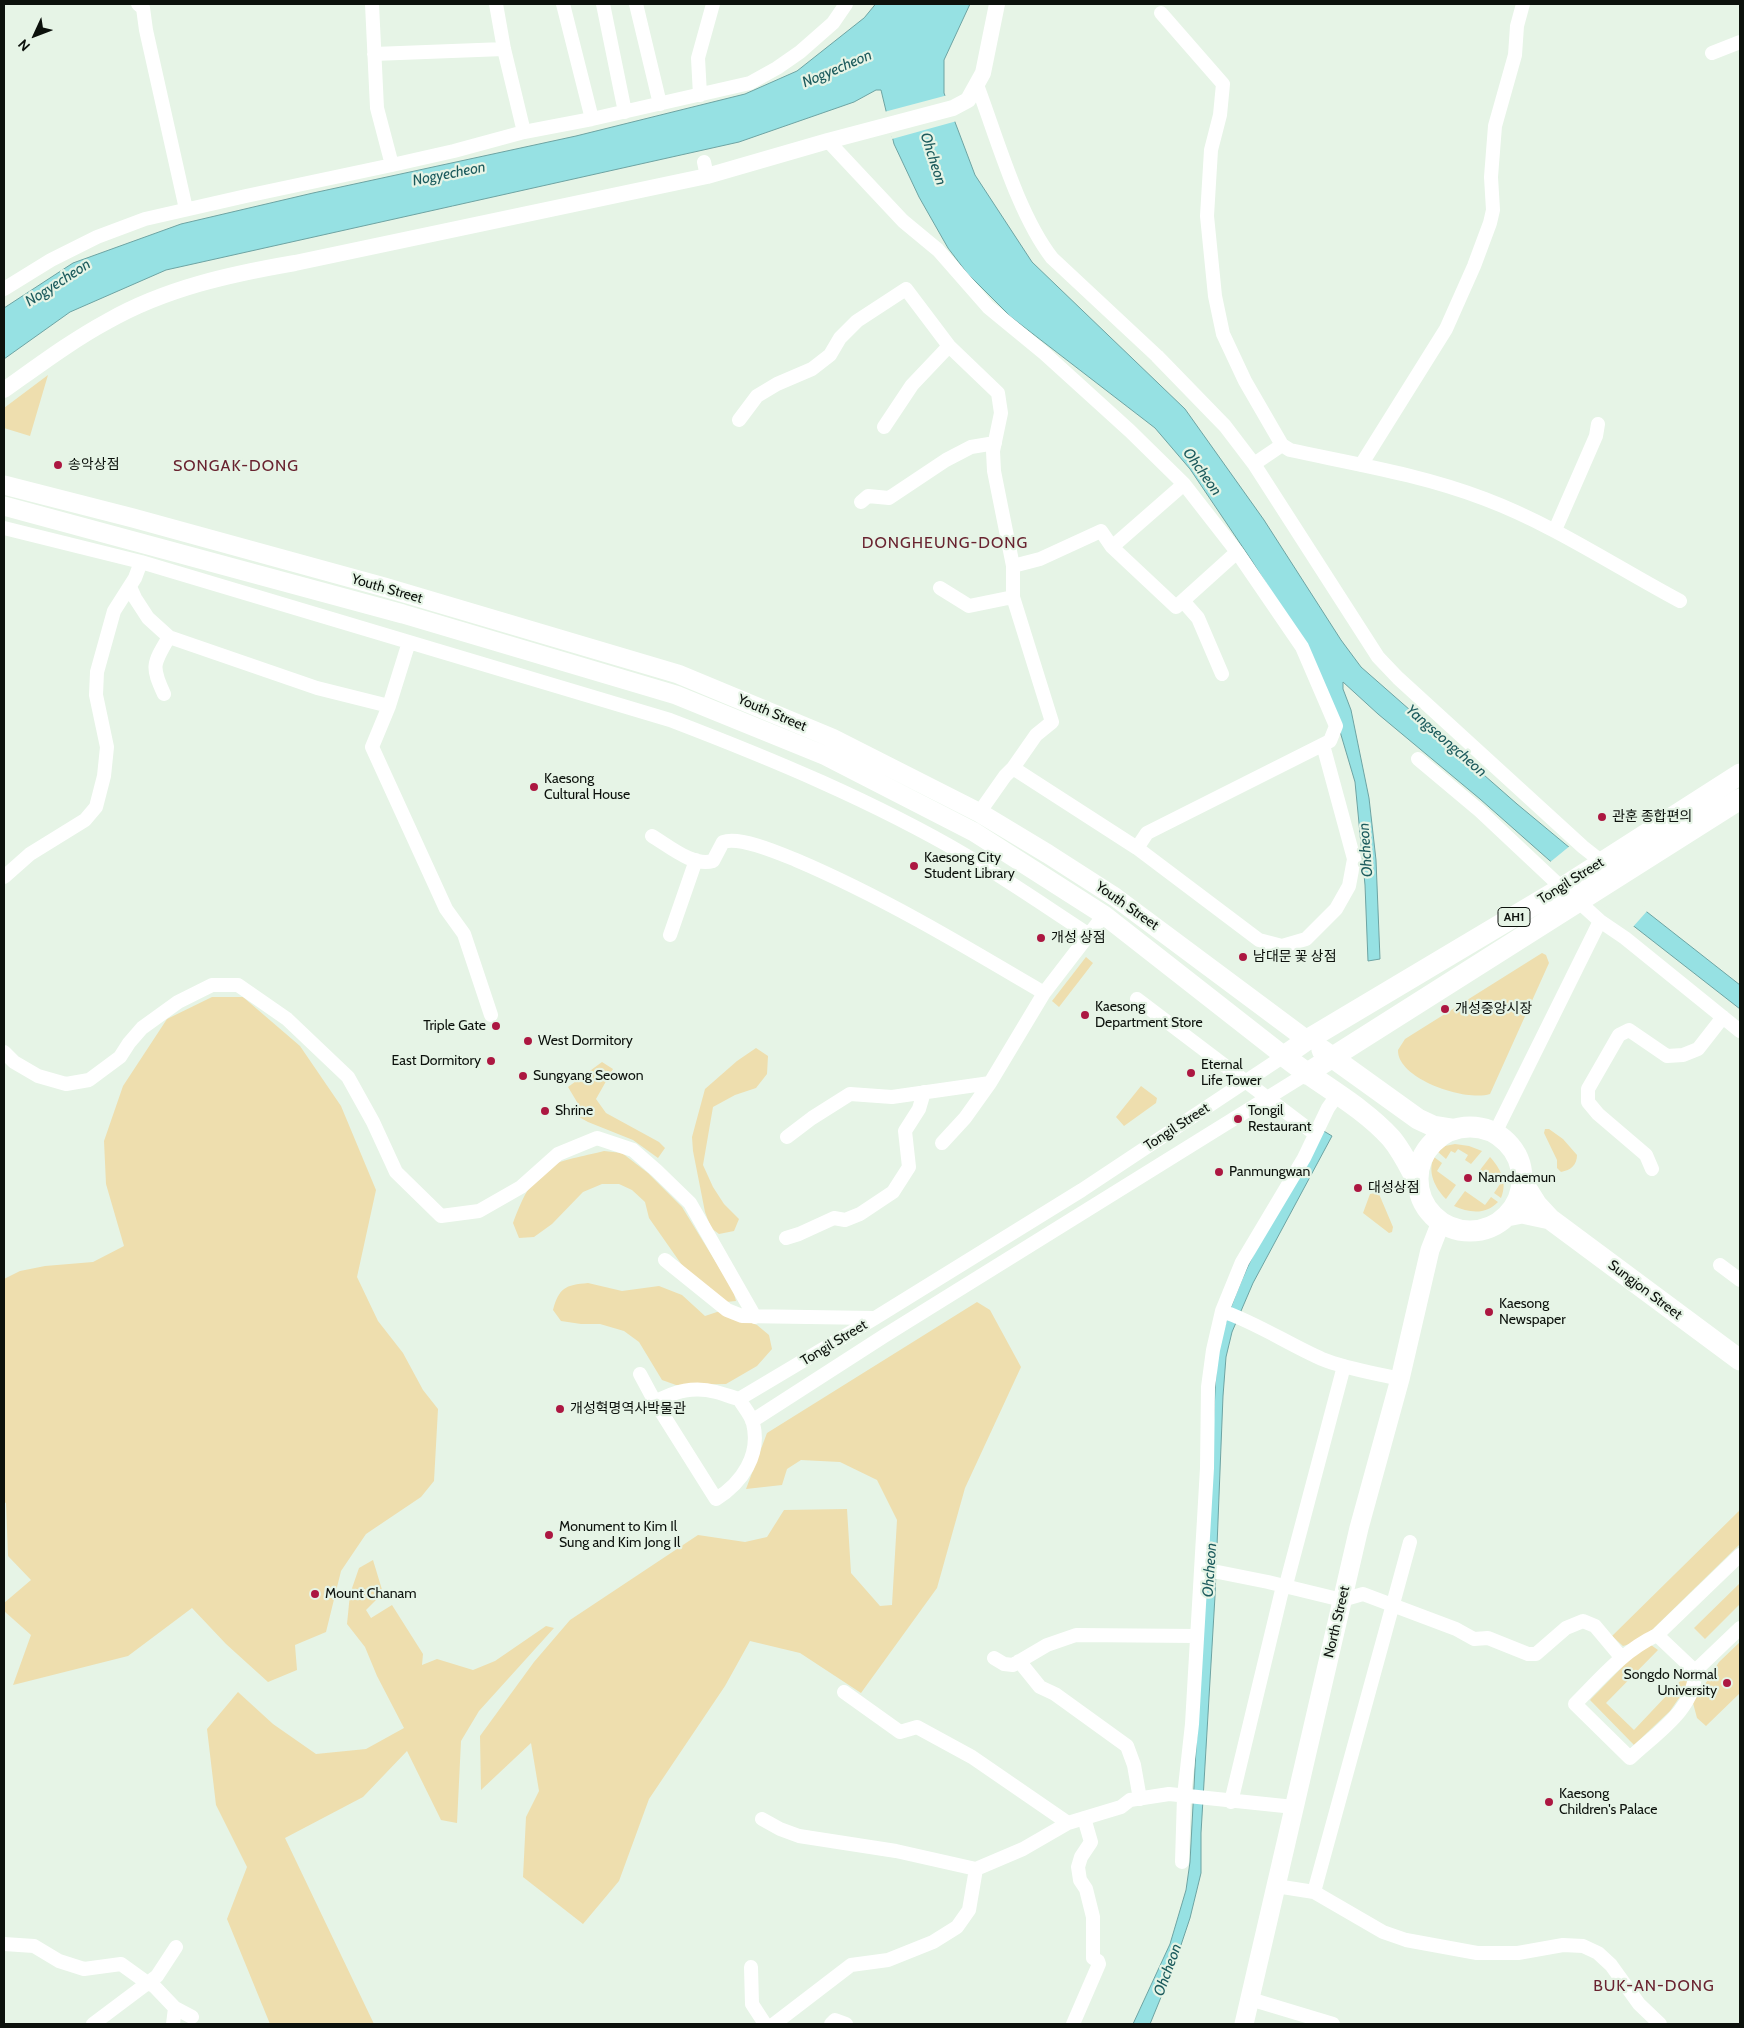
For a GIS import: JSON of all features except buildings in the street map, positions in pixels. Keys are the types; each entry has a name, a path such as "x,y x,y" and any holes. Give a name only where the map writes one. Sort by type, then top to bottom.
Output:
{"main road":[{"name":"Youth Street","path":"4,485 374,585 678,674 832,738 979,813 1048,854 1115,897 1307,1040 1418,1119 1432,1126 1452,1129"},
{"name":"Youth Street","path":"4,506 403,614 676,695 826,756 974,832 1104,915 1306,1074 1338,1094 1390,1138 1403,1154 1417,1181"},
{"name":"Tongil Street","path":"1284,1056 1307,1040 1562,888 1740,774"},
{"name":"Tongil Street","path":"1306,1074 1740,799"},
{"path":"1507,1216 1517,1200 1522,1181 1521,1167 1516,1154 1507,1142 1496,1133 1482,1128 1467,1126 1452,1129 1440,1135 1430,1144 1418,1167 1417,1181 1420,1197 1429,1211 1441,1222 1454,1228 1468,1231 1489,1227 1507,1216 1522,1213 1550,1219"},
{"path":"1522,1181 1537,1205 1550,1219"},
{"name":"Sungjon Street","path":"1550,1219 1740,1360"},
{"name":"North Street","path":"1244,2024 1359,1528 1400,1379 1430,1250 1441,1222"}],"street":[{"path":"372,4 378,108 392,165"},
{"path":"496,4 504,48 524,132"},
{"path":"563,4 592,119"},
{"path":"603,4 626,112"},
{"path":"636,4 660,104"},
{"path":"695,99 698,58 713,4"},
{"path":"4,289 51,260 97,236 145,219 454,151 524,132 660,104 695,99 750,82 778,68 800,52 834,23 846,4"},
{"path":"4,390 65,346 110,320 189,286 234,274 295,263 705,169 953,108 968,100 983,73 997,4"},
{"path":"1361,465 1446,329 1474,266 1490,223 1493,210 1492,159 1495,126 1515,55 1517,26 1523,4"},
{"path":"142,5 186,209"},
{"path":"1161,14 1223,84 1220,115 1211,150 1207,216 1215,296 1224,334 1245,381 1282,445 1290,450 1426,480 1485,499 1555,530 1680,601"},
{"path":"1712,53 1740,42"},
{"path":"374,54 504,48"},
{"path":"977,85 1019,196 1044,248 1052,258 1157,356 1225,426 1254,464 1378,657 1583,847 1602,862"},
{"path":"828,140 903,221 938,250 988,307 1044,353 1124,425 1184,484 1237,552 1302,647 1336,726 1330,741 1146,833 1137,848"},
{"path":"738,420 757,396 777,384 812,369 830,355 840,338 857,322 906,289 949,346 998,394 1001,414 995,444 994,471 1013,566 1013,597 1052,722 1036,735 1014,768 1005,776 979,813"},
{"path":"884,427 912,385 949,346"},
{"path":"1555,530 1596,436 1598,424"},
{"path":"861,502 868,496 889,498 971,447 995,444"},
{"path":"1254,464 1282,445"},
{"path":"1112,547 1184,484"},
{"path":"4,528 140,562 670,720 814,778 967,856 1088,934"},
{"path":"1013,566 1040,559 1101,532 1112,547 1176,607 1237,552"},
{"path":"4,878 30,854 85,820 96,808 104,776 107,747 96,695 97,672 114,611 135,578 140,562"},
{"path":"130,587 148,618 169,637 317,688 389,706"},
{"path":"940,588 969,606 1013,597"},
{"path":"1183,601 1198,618 1222,674"},
{"path":"164,694 155,674 157,658 169,637"},
{"path":"409,642 389,706 372,747 446,909 464,934 491,1015"},
{"path":"1014,768 1137,848 1259,940 1282,946 1306,939 1336,909 1349,886 1354,859 1323,745"},
{"path":"1418,759 1480,811 1562,888"},
{"path":"652,836 690,858 707,862 713,861 723,842 729,840 765,847 875,896 1044,993"},
{"path":"670,935 696,860"},
{"path":"1579,902 1600,921 1625,938 1740,1031"},
{"path":"942,1143 965,1118 990,1083 1044,993 1104,915"},
{"path":"1496,1133 1600,921"},
{"path":"4,1052 14,1062 38,1076 66,1084 89,1080 120,1057 142,1028 178,1002 212,985 238,985 287,1019 348,1077 373,1122 396,1172 441,1216 479,1211 520,1187 558,1154 598,1138 633,1150 690,1203 755,1317"},
{"path":"1137,999 1315,1134"},
{"path":"1652,1169 1646,1155 1598,1114 1588,1102 1588,1089 1619,1036 1624,1033 1630,1030 1667,1056 1683,1055 1698,1049 1723,1017"},
{"name":"Tongil Street","path":"739,1399 1082,1190 1284,1056"},
{"name":"Tongil Street","path":"752,1421 884,1336 1306,1074"},
{"path":"787,1138 812,1118 850,1094 892,1097 990,1083"},
{"path":"786,1238 834,1218 845,1220 853,1217 893,1192 908,1167 905,1131 919,1109 924,1092"},
{"path":"1182,1862 1184,1796 1192,1724 1197,1636 1208,1572 1206,1468 1208,1387 1213,1350 1224,1311 1242,1262 1304,1158 1328,1108 1338,1094"},
{"path":"665,1260 727,1310 742,1316 874,1318"},
{"path":"1720,1265 1740,1280"},
{"path":"1224,1311 1242,1318 1323,1359 1400,1379"},
{"path":"1231,1802 1284,1586 1288,1581 1344,1366"},
{"path":"640,1374 655,1402 716,1499 730,1490 739,1481 747,1468 755,1436 752,1421 739,1399 700,1388 670,1394 655,1402"},
{"path":"1314,1892 1410,1542"},
{"path":"1740,1555 1657,1635 1640,1643 1621,1657 1575,1704 1630,1758 1683,1708 1695,1684 1695,1671 1740,1628"},
{"path":"1208,1572 1284,1586 1342,1600 1363,1594 1456,1629 1474,1639 1488,1638 1528,1654 1536,1654 1566,1628 1582,1621 1595,1626 1621,1657"},
{"path":"994,1658 1004,1664 1013,1665 1047,1645 1076,1635 1197,1636"},
{"path":"1657,1635 1695,1671"},
{"path":"1019,1660 1040,1687 1054,1694 1127,1746 1134,1765 1140,1799"},
{"path":"844,1692 900,1732 917,1727 972,1758 1068,1823"},
{"path":"762,1819 780,1829 799,1836 896,1851 976,1869 1023,1849 1068,1823 1121,1807 1130,1800 1170,1794 1231,1802 1294,1807"},
{"path":"1073,2024 1099,1964 1093,1958 1093,1917 1086,1889 1080,1880 1078,1867 1081,1857 1091,1842 1084,1818"},
{"path":"774,2024 851,1965 888,1960 933,1942 958,1927 969,1910 976,1869"},
{"path":"1276,1886 1314,1892 1383,1932 1406,1940 1477,1953 1518,1953 1563,1946 1584,1946 1598,1953 1612,1965 1638,2004 1660,2024"},
{"path":"4,1944 34,1946 59,1961 84,1969 121,1964 154,1986 175,2008 192,2017"},
{"path":"93,2024 134,1994 146,1982 157,1976 176,1947"},
{"path":"751,1967 752,2004 765,2024"},
{"path":"1250,1999 1333,2024"},
{"path":"173,2024 175,2008"},
{"path":"831,2024 835,2020 846,2024"}],"shaded area":[{"path":"48,375 30,436 4,428 4,408"},
{"path":"1542,953 1546,955 1549,963 1490,1094 1479,1096 1465,1095 1435,1086 1420,1079 1401,1061 1398,1050 1405,1039"},
{"path":"1086,957 1093,963 1059,1007 1052,1001"},
{"path":"212,997 243,997 300,1046 341,1106 376,1190 357,1277 378,1321 403,1353 423,1390 438,1409 434,1481 421,1497 366,1534 341,1571 326,1632 295,1645 297,1670 268,1682 226,1644 192,1608 128,1656 13,1685 31,1635 4,1611 4,1603 31,1580 8,1556 6,1503 4,1502 4,1279 20,1271 45,1266 93,1262 124,1246 106,1184 104,1141 123,1086 167,1019"},
{"path":"756,1048 768,1056 767,1074 756,1088 735,1095 713,1107 703,1165 713,1187 724,1204 739,1219 734,1231 719,1234 711,1228 705,1212 692,1137 705,1089 737,1061"},
{"path":"602,1062 613,1069 596,1099 606,1113 659,1142 665,1148 658,1158 633,1140 579,1117 583,1112 568,1087"},
{"path":"1141,1086 1157,1098 1156,1103 1124,1126 1116,1117"},
{"path":"1545,1129 1549,1129 1563,1139 1577,1155 1575,1164 1568,1170 1561,1172 1557,1168 1557,1160 1544,1133"},
{"path":"1455,1144 1469,1146 1482,1151 1471,1164 1465,1160 1468,1155 1458,1149 1455,1153 1451,1151 1446,1159 1438,1152 1445,1146"},
{"path":"604,1151 622,1153 648,1173 682,1207 733,1290 736,1301 726,1302 684,1268 649,1218 645,1202 632,1190 619,1184 602,1184 583,1192 552,1224 534,1237 519,1238 513,1223 523,1199 537,1177 556,1164"},
{"path":"1434,1157 1442,1163 1437,1171 1456,1185 1446,1199 1438,1190 1433,1180 1431,1168"},
{"path":"1490,1157 1502,1176 1504,1186 1501,1198 1494,1193 1500,1184 1480,1170"},
{"path":"1465,1191 1485,1205 1491,1197 1498,1202 1488,1209 1477,1212 1454,1206"},
{"path":"1370,1194 1379,1194 1393,1227 1392,1232 1389,1233 1363,1213"},
{"path":"588,1283 622,1291 659,1286 682,1295 705,1316 720,1311 757,1325 769,1335 772,1349 757,1366 726,1384 676,1385 662,1380 639,1342 624,1331 600,1324 561,1321 553,1310 561,1292 574,1285"},
{"path":"977,1302 990,1310 1021,1367 965,1488 937,1588 861,1693 800,1653 750,1641 725,1686 649,1799 619,1881 583,1924 523,1877 526,1817 539,1791 531,1743 481,1790 480,1736 534,1662 570,1620 698,1535 745,1542 767,1537 784,1510 847,1509 851,1573 880,1606 892,1605 897,1520 877,1480 840,1462 801,1460 787,1469 782,1485 746,1489 767,1433"},
{"path":"1740,1510 1740,1544 1653,1629 1636,1642 1623,1646 1612,1636"},
{"path":"373,1560 383,1593 366,1610 371,1618 392,1605 423,1654 422,1665 437,1659 473,1670 495,1661 546,1626 554,1628 479,1711 461,1741 457,1823 441,1820 407,1751 363,1797 285,1838 374,2024 270,2024 227,1919 247,1867 216,1805 207,1729 238,1692 273,1724 316,1754 366,1749 404,1728 377,1676 365,1647 347,1624 350,1594 359,1568"},
{"path":"1740,1583 1740,1604 1705,1639 1694,1628"},
{"name":"Songdo Normal University","path":"1740,1642 1740,1693 1706,1726 1697,1718 1693,1703 1719,1662"},
{"path":"1651,1645 1658,1650 1606,1703 1634,1730 1684,1677 1688,1685 1670,1711 1634,1745 1590,1700 1640,1649"}],"water":[{"path":"876,4 970,4 944,60 944,93 975,175 1032,262 1185,409 1264,520 1341,640 1361,667 1517,804 1647,912 1740,985 1740,1009 1549,860 1343,682 1343,689 1351,710 1369,798 1376,860 1380,959 1368,961 1365,885 1355,782 1336,718 1309,652 1252,561 1190,469 1155,428 1011,317 967,273 948,248 919,197 894,144 881,90 876,90 854,102 739,142 166,270 70,312 4,359 4,308 73,263 181,224 313,193 576,136 745,94 797,71 864,18"},
{"name":"Ohcheon","path":"1322,1130 1332,1136 1253,1283 1232,1332 1226,1357 1215,1596 1201,1833 1201,1873 1190,1918 1175,1963 1150,2024 1133,2024 1170,1944 1186,1890 1190,1862 1217,1354 1225,1324 1248,1266 1276,1211"}],"pier":[{"path":"948,95 957,121 892,139 884,112"},
{"path":"1571,845 1648,910 1632,928 1549,863"}],"place":[{"name":"송악상점","path":"58,465"},
{"name":"Kaesong Cultural House","path":"534,787"},
{"name":"관훈 종합편의","path":"1602,817"},
{"name":"Kaesong City Student Library","path":"914,866"},
{"name":"개성 상점","path":"1041,938"},
{"name":"남대문 꽃 상점","path":"1243,957"},
{"name":"개성중앙시장","path":"1445,1009"},
{"name":"Kaesong Department Store","path":"1085,1015"},
{"name":"Triple Gate","path":"496,1026"},
{"name":"West Dormitory","path":"528,1041"},
{"name":"East Dormitory","path":"491,1061"},
{"name":"Eternal Life Tower","path":"1191,1073"},
{"name":"Sungyang Seowon","path":"523,1076"},
{"name":"Shrine","path":"545,1111"},
{"name":"Tongil Restaurant","path":"1238,1119"},
{"name":"Panmungwan","path":"1219,1172"},
{"name":"Namdaemun","path":"1468,1178"},
{"name":"대성상점","path":"1358,1188"},
{"name":"Kaesong Newspaper","path":"1489,1312"},
{"name":"개성혁명역사박물관","path":"560,1409"},
{"name":"Monument to Kim Il Sung and Kim Jong Il","path":"549,1535"},
{"name":"Mount Chanam","path":"315,1594"},
{"name":"Songdo Normal University","path":"1727,1683"},
{"name":"Kaesong Children's Palace","path":"1549,1802"}],"district":[{"name":"SONGAK-DONG","path":"236,466"},
{"name":"DONGHEUNG-DONG","path":"945,543"},
{"name":"BUK-AN-DONG","path":"1654,1986"}],"water label":[{"name":"Nogyecheon","path":"837,69"},
{"name":"Nogyecheon","path":"449,174"},
{"name":"Nogyecheon","path":"58,283"},
{"name":"Yangseongcheon","path":"1446,741"}]}
